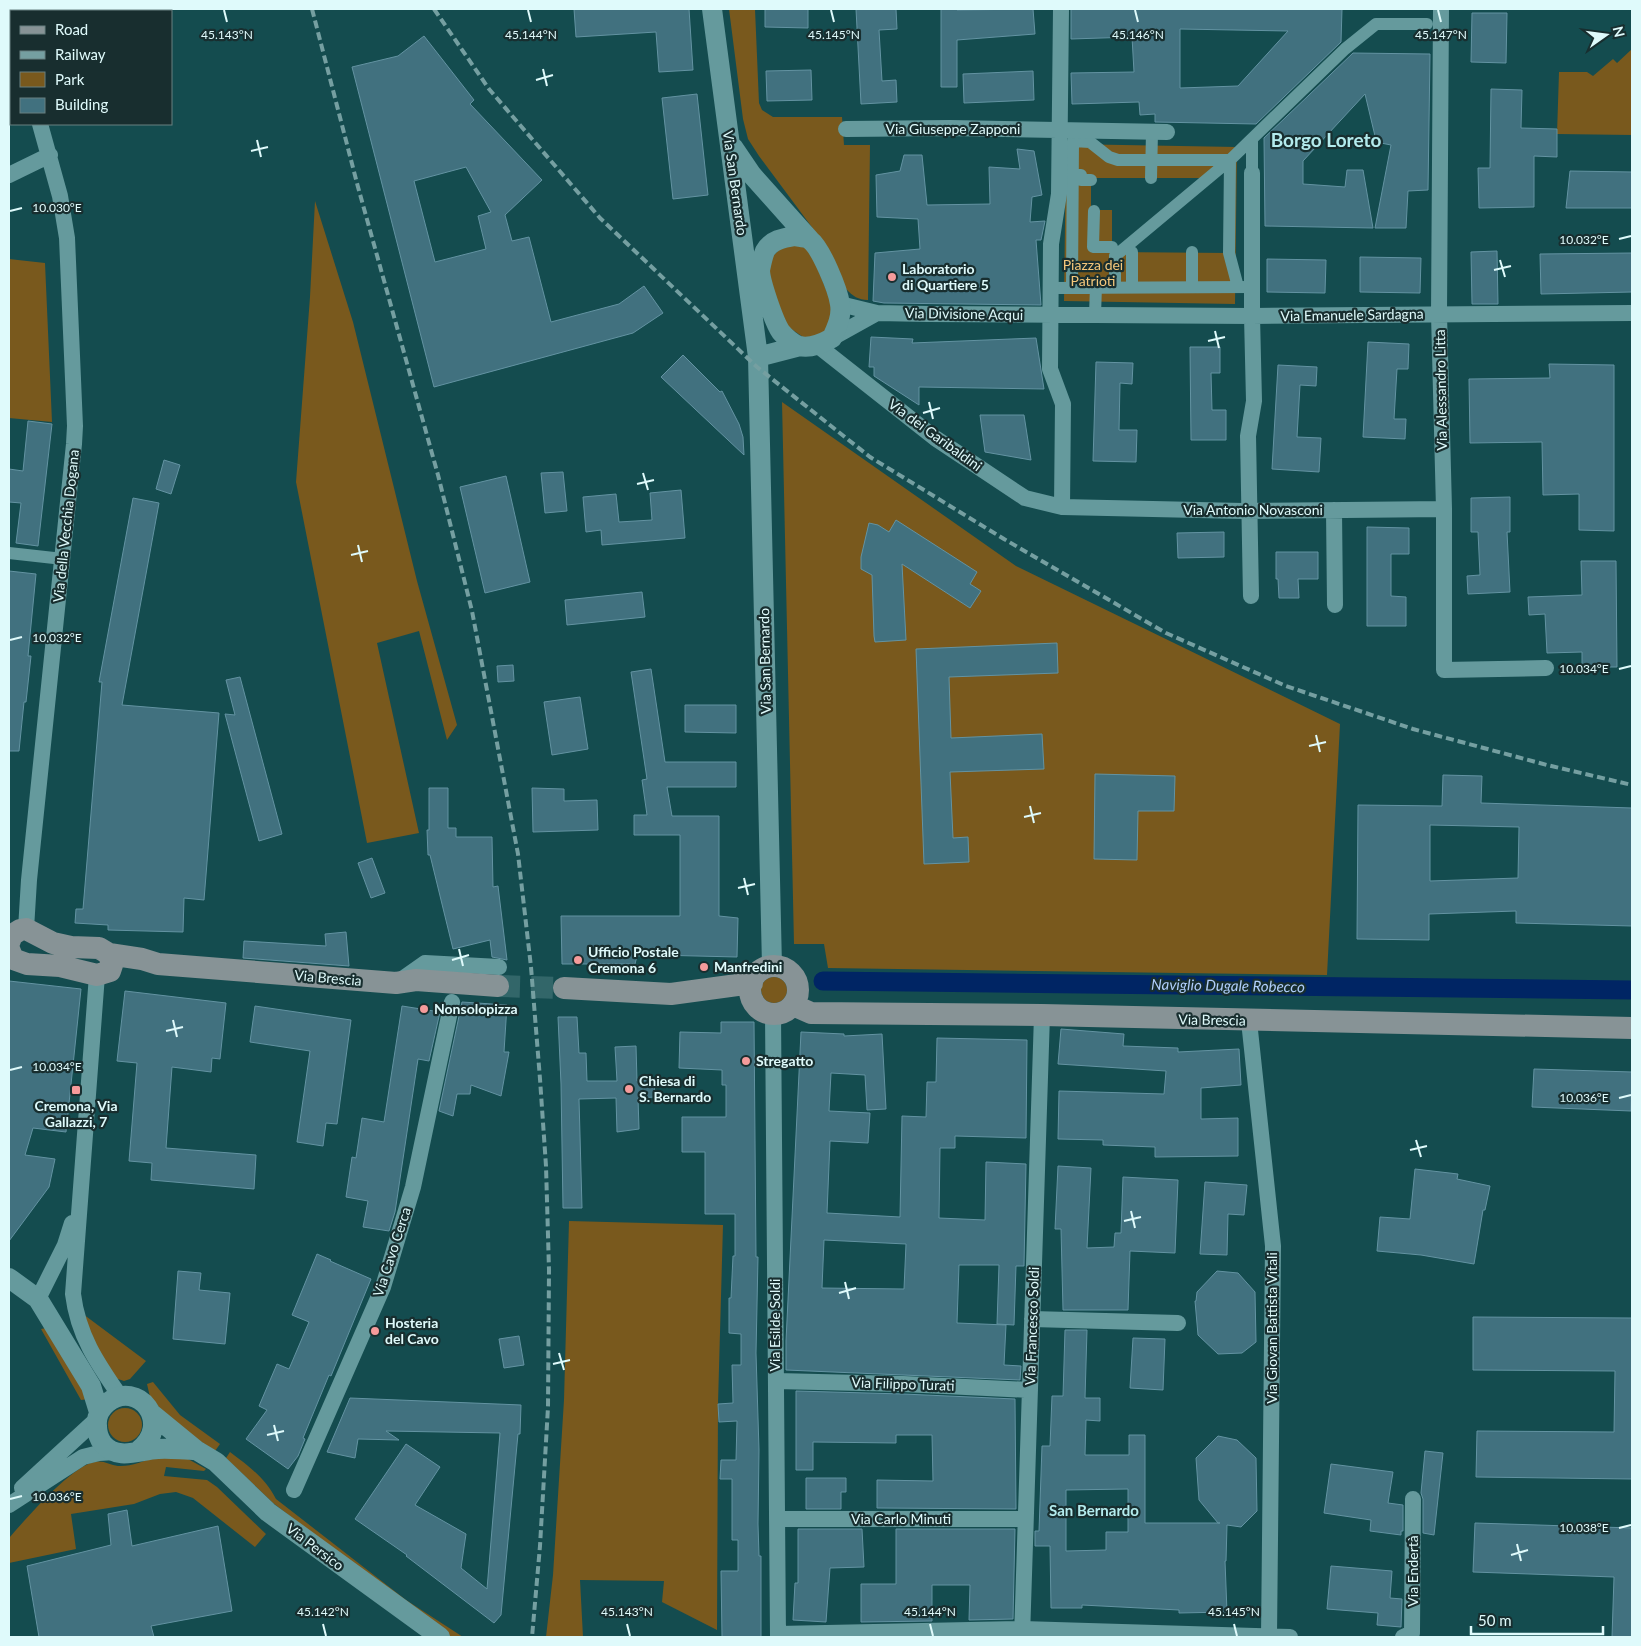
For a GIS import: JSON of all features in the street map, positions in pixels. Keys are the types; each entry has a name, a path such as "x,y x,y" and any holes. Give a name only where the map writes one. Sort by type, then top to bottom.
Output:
{"main road":[{"name":"Via Brescia","path":"12,944 53,943 71,947 99,948 105,966"},
{"name":"Via Brescia","path":"12,944 27,964 105,966 142,959 158,964 396,983 416,980 498,976"},
{"path":"772,966 780,967 793,975 798,990 793,1004 788,1010 773,1014 759,1008 751,996 752,983 759,971 772,966"},
{"path":"564,988 671,994 752,983"},
{"name":"Via Brescia","path":"793,1004 812,1013 1042,1015 1632,1028"}],"street":[{"name":"Via San Bernardo","path":"712,9 721,89 731,143 758,357 772,966"},
{"path":"1061,9 1059,194 1051,244 1050,369 1063,404 1062,507"},
{"name":"Via Alessandro Litta","path":"1441,9 1439,314 1444,509 1444,670 1546,668"},
{"path":"1115,286 1116,256 1230,160 1345,49 1376,24 1427,24"},
{"name":"Via della Vecchia Dogana","path":"12,944 29,880 75,426 67,238 60,196 40,125"},
{"name":"Via Giuseppe Zapponi","path":"846,129 1159,132"},
{"path":"1150,178 1151,160 1159,132"},
{"path":"1245,287 1252,173 1252,139"},
{"path":"1072,286 1073,141 1090,142 1109,157 1118,160 1230,160"},
{"path":"731,143 752,175 810,240 825,261 840,304 840,321 816,343"},
{"path":"731,143 766,296 781,331 789,339 816,343"},
{"path":"9,175 50,155"},
{"path":"1230,160 1229,253 1245,287 1252,316 1254,401 1248,436 1251,596"},
{"path":"1073,175 1081,175 1081,180 1091,180"},
{"path":"1094,210 1093,247 1112,248"},
{"path":"760,271 765,252 777,240 795,236 810,240"},
{"path":"1132,252 1132,286"},
{"path":"1192,252 1192,287"},
{"path":"1051,288 1072,286 1245,287"},
{"path":"1095,315 1096,286"},
{"path":"840,304 877,313"},
{"path":"758,357 816,343 877,313"},
{"name":"Via Divisione Acqui","path":"877,313 1050,315"},
{"name":"Via Emanuele Sardagna","path":"1252,316 1632,313"},
{"path":"1050,315 1252,316"},
{"name":"Via dei Garibaldini","path":"816,343 935,438 1026,498 1062,507"},
{"name":"Via Antonio Novasconi","path":"1062,507 1250,510 1444,509"},
{"path":"1334,510 1335,605"},
{"path":"9,553 63,559"},
{"path":"105,966 73,1289 75,1312 81,1332 103,1371 120,1396"},
{"name":"Via Cavo Cerca","path":"294,1490 383,1286 413,1187 452,1002"},
{"name":"Via Esilde Soldi","path":"773,1014 778,1636"},
{"name":"Via Francesco Soldi","path":"1022,1633 1042,1015"},
{"name":"Via Giovan Battista Vitali","path":"1249,1020 1273,1246 1269,1637"},
{"path":"38,1299 65,1245 69,1230 80,1208"},
{"path":"9,1278 38,1299 91,1386 98,1416 97,1430 100,1440 106,1447 115,1452"},
{"path":"1032,1319 1178,1323"},
{"name":"Via Filippo Turati","path":"776,1381 904,1384 1030,1390"},
{"path":"9,1500 98,1416 104,1405 120,1396 131,1396 137,1399 152,1414 154,1422 150,1439 138,1451"},
{"name":"Via Persico","path":"152,1414 196,1450 216,1462 268,1512 440,1637"},
{"path":"9,1505 83,1458 99,1453 131,1453 160,1449 196,1450"},
{"name":"Via Endertà","path":"1403,1637 1412,1633 1413,1499"},
{"name":"Via Carlo Minuti","path":"777,1519 1025,1519"},
{"path":"778,1636 1022,1633 1290,1637"}],"green space":[{"path":"729,9 755,9 759,103 762,110 773,117 842,117 844,145 870,145 868,300 856,297 846,289 814,230 748,139 743,119"},
{"path":"1632,49 1632,135 1557,134 1559,72 1587,72 1593,76 1613,59 1617,63"},
{"name":"Piazza dei Patrioti","path":"1066,144 1237,147 1235,304 1064,301","holes":["1230,160 1229,253 1112,252 1112,210 1091,210 1091,178 1208,178"]},
{"path":"315,201 353,322 417,581 457,725 447,740 419,631 377,643 419,833 367,843 296,482"},
{"path":"795,245 806,248 814,259 832,305 831,319 826,332 815,337 803,337 787,326 774,293 769,271 773,256 781,248"},
{"path":"9,259 45,263 52,422 9,418"},
{"path":"782,402 1016,566 1340,724 1327,975 828,968 824,944 794,944"},
{"path":"774,977 783,981 787,990 783,999 774,1003 765,999 761,990 765,981"},
{"path":"569,1221 723,1225 718,1404 717,1630 662,1602 664,1581 580,1580 583,1637 546,1637 553,1575 564,1400"},
{"path":"83,1314 146,1361 130,1379 124,1381 115,1378 87,1330"},
{"path":"46,1328 89,1399 81,1400 41,1329"},
{"path":"153,1382 180,1415 220,1444 215,1451 167,1419 150,1397 147,1384"},
{"path":"125,1408 137,1413 142,1425 137,1437 125,1442 113,1437 108,1425 113,1413"},
{"path":"230,1452 262,1479 276,1499 406,1600 463,1637 450,1637 444,1634 273,1503 226,1458"},
{"path":"155,1457 188,1459 206,1469 204,1471 166,1467 164,1476 207,1480 217,1487 266,1534 255,1547 193,1498 176,1492 160,1494 134,1504 71,1514 76,1549 9,1563 9,1538 49,1494 85,1465 101,1462 127,1466"}],"building":[{"path":"574,9 689,9 693,70 659,72 656,32 576,37"},
{"path":"765,9 808,9 808,28 765,27"},
{"path":"856,9 896,9 897,29 879,30 882,81 896,80 897,102 861,104"},
{"path":"941,9 1033,9 1035,34 957,40 957,87 941,87"},
{"path":"1071,9 1342,9 1341,42 1256,124 1155,122 1155,114 1140,115 1139,102 1072,104 1071,73 1134,72 1132,37 1071,39","holes":["1180,29 1288,31 1238,86 1180,88"]},
{"path":"1472,13 1507,13 1506,63 1471,62"},
{"path":"424,36 474,100 470,104 542,180 505,215 512,241 529,237 551,322 619,304 644,286 663,313 633,333 434,387 352,67 398,56","holes":["466,167 491,212 478,216 486,249 435,262 414,181"]},
{"path":"1353,53 1430,54 1428,190 1408,191 1406,228 1375,228 1391,145 1381,143 1375,136 1365,94 1303,161 1303,184 1345,187 1347,170 1363,170 1373,228 1265,226 1264,138"},
{"path":"811,70 812,100 767,101 766,71"},
{"path":"1033,71 1034,100 964,103 963,74"},
{"path":"1491,89 1522,90 1521,128 1557,129 1557,157 1534,156 1534,207 1479,208 1478,168 1490,168"},
{"path":"697,94 708,195 673,199 662,98"},
{"path":"1017,149 1034,151 1042,195 1032,197 1030,222 1045,221 1041,240 1036,240 1041,305 884,303 873,301 875,253 920,249 918,219 877,217 876,175 900,171 904,155 922,155 927,205 990,204 989,167 1020,169"},
{"path":"1570,171 1632,172 1632,208 1566,208"},
{"path":"1497,251 1498,304 1472,304 1471,252"},
{"path":"1632,253 1632,292 1541,294 1540,254"},
{"path":"1360,257 1421,258 1420,293 1360,292"},
{"path":"1267,259 1326,260 1325,293 1267,292"},
{"path":"871,337 913,339 912,343 1036,338 1044,389 919,387 919,405 874,376 874,367 869,367"},
{"path":"1368,342 1409,344 1408,369 1397,369 1394,419 1406,419 1405,439 1363,437"},
{"path":"1190,347 1220,347 1220,373 1211,373 1212,410 1226,410 1226,440 1191,440"},
{"path":"683,355 720,392 722,391 739,424 743,437 744,455 661,377"},
{"path":"1096,362 1133,363 1132,384 1120,383 1119,430 1137,430 1136,462 1093,461"},
{"path":"1549,364 1614,365 1614,531 1579,530 1579,494 1543,495 1542,442 1470,443 1469,379 1550,378"},
{"path":"1278,365 1317,367 1316,386 1300,385 1297,437 1321,438 1319,472 1272,469"},
{"path":"980,415 1024,415 1031,460 985,452"},
{"path":"28,421 52,424 38,546 16,543 21,503 9,502 9,469 23,471"},
{"path":"164,460 180,465 171,494 156,489"},
{"path":"563,472 567,511 545,513 541,473"},
{"path":"506,476 530,582 485,593 460,487"},
{"path":"681,490 685,538 602,545 601,530 586,532 583,497 616,494 619,522 652,520 650,493"},
{"path":"1510,497 1510,532 1507,532 1510,592 1468,594 1467,576 1480,575 1478,532 1471,532 1471,498"},
{"path":"133,498 159,503 122,705 219,713 204,900 184,898 183,932 108,930 108,925 75,923 76,909 83,909 102,682 99,682"},
{"path":"896,520 977,572 970,584 981,591 970,608 902,564 906,640 875,642 872,575 861,569 861,557 869,523 878,525 889,532"},
{"path":"1367,527 1409,528 1409,554 1391,554 1391,596 1406,597 1406,626 1367,626"},
{"path":"1224,532 1224,557 1178,558 1177,533"},
{"path":"1276,552 1318,552 1318,579 1298,579 1299,598 1279,598 1278,579 1276,579"},
{"path":"1581,561 1616,561 1617,667 1582,667 1582,652 1547,653 1545,614 1529,615 1528,597 1582,595"},
{"path":"9,571 36,574 28,656 31,656 19,751 9,751"},
{"path":"642,592 645,617 567,625 565,600"},
{"path":"1057,643 1058,673 949,677 951,738 1042,734 1044,769 950,772 953,838 968,837 969,862 924,864 916,649"},
{"path":"513,665 514,681 498,682 497,666"},
{"path":"651,669 665,762 736,762 736,787 667,787 672,816 719,816 719,916 738,918 737,957 656,955 637,956 635,964 562,964 561,916 680,916 680,835 634,835 634,815 647,815 642,780 647,779 631,672"},
{"path":"240,677 282,834 259,841 225,714 235,715 226,680"},
{"path":"580,697 588,749 552,755 544,702"},
{"path":"685,705 736,705 736,733 685,732"},
{"path":"1095,774 1175,776 1174,811 1138,811 1137,860 1094,859"},
{"path":"1443,775 1482,776 1481,803 1632,808 1632,926 1516,923 1516,911 1429,914 1429,940 1357,939 1358,805 1442,806","holes":["1430,825 1519,827 1518,878 1430,881"]},
{"path":"429,788 448,788 448,828 456,828 456,837 492,837 493,887 498,886 507,960 492,957 490,940 453,949 430,855 428,855"},
{"path":"532,788 564,789 564,801 597,800 598,830 533,832"},
{"path":"372,858 385,893 371,898 358,863"},
{"path":"346,932 349,966 243,958 244,941 326,946 325,934"},
{"path":"9,981 81,989 66,1132 33,1128 25,1155 55,1159 49,1187 9,1241"},
{"path":"125,991 226,1003 220,1059 212,1058 211,1072 172,1067 166,1148 256,1155 254,1189 151,1180 152,1163 129,1161 137,1063 117,1061"},
{"path":"462,1002 507,1005 504,1052 509,1052 501,1096 471,1085 470,1094 457,1094 453,1116 439,1111"},
{"path":"255,1006 351,1020 337,1124 326,1123 323,1146 297,1142 310,1051 250,1042"},
{"path":"402,1006 440,1012 429,1061 418,1059 395,1212 389,1231 363,1227 368,1201 346,1197 352,1157 356,1158 362,1118 384,1122"},
{"path":"558,1017 577,1017 579,1053 586,1053 587,1081 617,1081 615,1047 636,1046 637,1081 654,1080 655,1097 638,1098 639,1129 617,1132 616,1098 579,1099 582,1208 563,1208"},
{"path":"721,1022 754,1022 756,1257 758,1257 756,1353 761,1637 722,1637 721,1571 738,1571 738,1540 732,1540 732,1479 720,1479 721,1460 736,1460 737,1421 719,1422 718,1404 733,1403 732,1365 741,1365 741,1334 729,1333 729,1298 731,1298 733,1256 735,1256 735,1214 705,1214 705,1152 682,1152 682,1117 726,1117 726,1085 722,1085 722,1070 679,1068 680,1032 721,1033"},
{"path":"1061,1029 1124,1034 1123,1046 1178,1048 1178,1052 1239,1049 1241,1085 1201,1088 1201,1119 1238,1118 1238,1156 1155,1157 1155,1147 1103,1145 1103,1140 1058,1139 1059,1091 1164,1094 1166,1071 1058,1064"},
{"path":"801,1032 844,1034 844,1036 882,1034 886,1109 867,1110 865,1075 831,1073 829,1111 870,1113 868,1143 830,1141 827,1213 900,1217 902,1116 926,1117 927,1082 936,1082 937,1038 1027,1040 1026,1138 955,1136 955,1148 940,1148 939,1218 985,1220 986,1162 1026,1164 1024,1266 1016,1266 1014,1325 997,1324 999,1265 959,1265 957,1323 1006,1325 1004,1365 1021,1366 1020,1380 786,1370","holes":["824,1240 906,1244 904,1289 822,1288"]},
{"path":"1534,1069 1632,1072 1631,1111 1532,1107"},
{"path":"1058,1166 1091,1168 1087,1248 1114,1247 1115,1233 1121,1233 1123,1177 1178,1180 1175,1253 1130,1251 1128,1310 1063,1310 1061,1229 1055,1229"},
{"path":"1415,1169 1458,1174 1457,1179 1490,1186 1485,1210 1483,1210 1474,1264 1421,1255 1377,1251 1380,1217 1410,1219"},
{"path":"1205,1182 1247,1185 1244,1215 1228,1214 1227,1255 1200,1254"},
{"path":"317,1254 371,1279 303,1438 305,1439 298,1456 288,1469 246,1439 267,1410 259,1406 277,1364 289,1369 309,1322 292,1315"},
{"path":"178,1271 201,1273 199,1290 230,1293 225,1344 173,1339"},
{"path":"1217,1271 1238,1273 1255,1292 1256,1342 1242,1353 1218,1354 1198,1335 1195,1301 1197,1292"},
{"path":"1473,1317 1632,1318 1632,1479 1476,1477 1477,1431 1614,1432 1615,1371 1473,1370"},
{"path":"1065,1330 1087,1330 1085,1398 1100,1398 1100,1421 1086,1420 1085,1455 1129,1455 1129,1435 1145,1435 1145,1523 1218,1523 1199,1500 1196,1458 1218,1436 1237,1440 1256,1458 1257,1511 1241,1527 1227,1525 1225,1561 1227,1612 1179,1613 1179,1610 1082,1605 1082,1608 1051,1608 1050,1546 1035,1546 1035,1531 1039,1531 1042,1446 1050,1446 1052,1396 1063,1396","holes":["1128,1489 1128,1532 1106,1532 1106,1550 1066,1551 1066,1490"]},
{"path":"519,1336 524,1365 504,1368 499,1339"},
{"path":"1133,1338 1165,1339 1163,1390 1130,1388"},
{"path":"796,1391 1015,1399 1016,1509 877,1508 877,1480 933,1481 932,1435 896,1435 896,1443 813,1442 813,1470 796,1470"},
{"path":"350,1398 521,1405 520,1434 518,1434 501,1615 494,1623 407,1555 355,1519 406,1444 440,1467 415,1505 466,1534 461,1568 487,1589 500,1433 386,1431 399,1440 358,1439 355,1458 327,1452"},
{"path":"1425,1451 1443,1453 1434,1535 1423,1533 1423,1499 1421,1493"},
{"path":"1331,1464 1393,1472 1388,1503 1403,1505 1403,1531 1401,1531 1401,1535 1370,1531 1371,1520 1324,1513"},
{"path":"806,1478 846,1478 846,1492 841,1492 841,1509 806,1509"},
{"path":"127,1510 132,1546 218,1526 232,1611 151,1626 154,1637 39,1637 27,1566 111,1545 108,1514"},
{"path":"1475,1523 1632,1528 1632,1637 1612,1637 1614,1577 1473,1572"},
{"path":"798,1529 862,1529 864,1567 830,1568 826,1622 793,1620 795,1583 798,1583"},
{"path":"896,1529 1015,1529 1013,1619 969,1620 970,1585 932,1585 932,1621 861,1622 861,1584 896,1584"},
{"path":"1331,1566 1392,1571 1390,1598 1402,1599 1401,1627 1377,1625 1378,1613 1327,1609"}],"waterway":[{"name":"Naviglio Dugale Robecco","path":"823,981 1632,990"}],"tunnel":[{"path":"498,986 564,988"}],"railway":[{"path":"312,9 358,187 438,475 472,611 518,854 531,967 540,1079 546,1166 549,1270 548,1407 540,1546 532,1637"},
{"path":"434,9 489,89 600,218 757,367 870,457 1004,539 1166,633 1286,686 1413,729 1547,765 1632,785"}],"place":[{"name":"Laboratorio di Quartiere 5","path":"892,277"},
{"name":"Ufficio Postale Cremona 6","path":"578,960"},
{"name":"Manfredini","path":"704,967"},
{"name":"Nonsolopizza","path":"424,1009"},
{"name":"Stregatto","path":"746,1061"},
{"name":"Chiesa di S. Bernardo","path":"629,1089"},
{"name":"Cremona, Via Gallazzi, 7","path":"76,1090"},
{"name":"Hosteria del Cavo","path":"375,1331"}],"district":[{"name":"Borgo Loreto","path":"1326,140"},
{"name":"San Bernardo","path":"1094,1511"}]}
